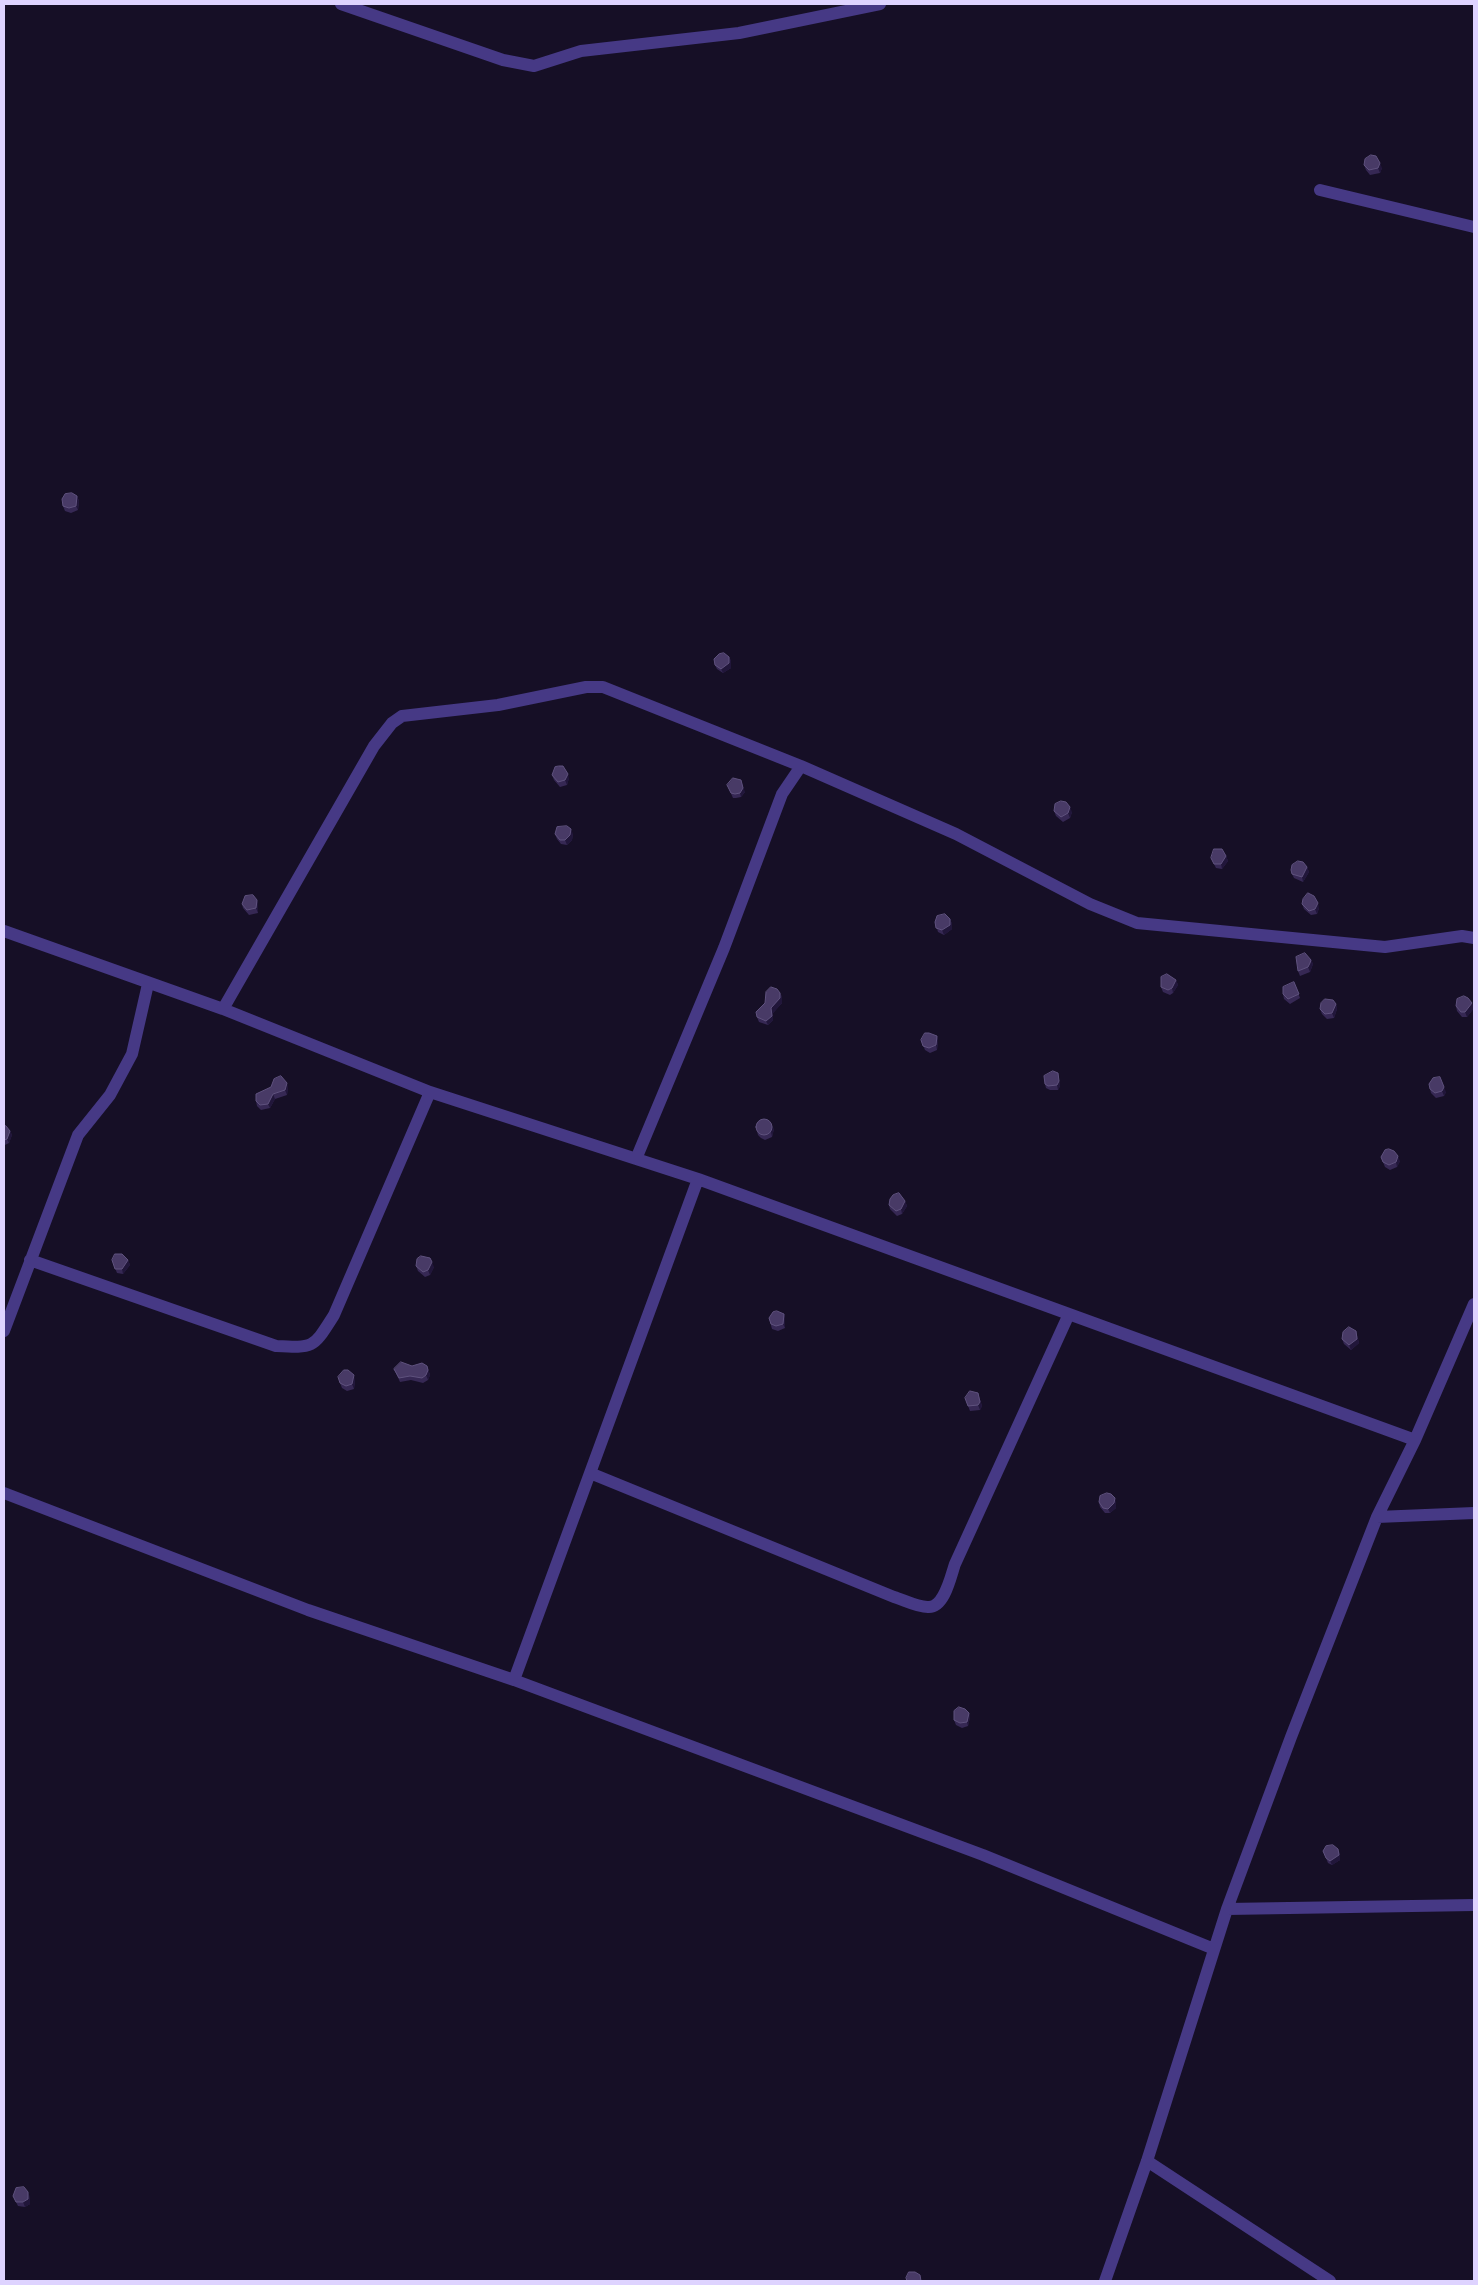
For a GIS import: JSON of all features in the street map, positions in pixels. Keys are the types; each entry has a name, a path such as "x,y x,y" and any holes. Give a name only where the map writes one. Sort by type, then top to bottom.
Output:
{"street":[{"path":"341,4 503,60 534,66 581,51 739,33 880,4"},
{"path":"1320,190 1474,227"},
{"path":"223,1009 374,746 392,723 402,716 498,705 586,686 604,687 801,766 956,834 1090,904 1137,923 1386,947 1462,936 1474,938"},
{"path":"636,1159 724,948 782,794 801,766"},
{"path":"4,931 148,984 223,1009 430,1092 698,1180 1415,1440"},
{"path":"4,1332 78,1136 110,1095 132,1054 148,984"},
{"path":"30,1260 276,1346 306,1347 320,1338 334,1315 430,1092"},
{"path":"514,1680 698,1180"},
{"path":"1105,2281 1147,2161 1227,1909 1290,1737 1377,1517 1415,1440 1474,1304"},
{"path":"590,1473 894,1596 929,1608 936,1605 942,1598 955,1564 1069,1314"},
{"path":"4,1493 308,1610 514,1680 983,1855 1214,1949"},
{"path":"1377,1517 1474,1514"},
{"path":"1227,1909 1474,1905"},
{"path":"1147,2161 1330,2281"}],"building":[{"path":"1371,155 1376,156 1380,163 1378,168 1369,170 1364,165 1365,159"},
{"path":"72,493 77,496 76,506 69,508 63,506 62,499 65,494"},
{"path":"724,653 729,657 729,663 721,669 715,665 714,659 719,654"},
{"path":"563,766 568,774 565,780 558,782 552,775 555,767"},
{"path":"733,778 741,780 743,788 740,793 731,793 727,785"},
{"path":"1061,801 1066,802 1070,807 1068,813 1061,817 1054,811 1055,804"},
{"path":"567,826 571,829 570,835 565,840 560,840 555,834 557,827"},
{"path":"1214,849 1222,849 1226,856 1221,864 1214,864 1211,858"},
{"path":"1298,861 1303,862 1307,867 1302,877 1292,874 1291,870 1292,865"},
{"path":"1308,893 1314,896 1318,903 1315,909 1309,911 1302,904 1303,899"},
{"path":"253,895 257,900 256,908 247,910 242,904 245,896"},
{"path":"945,914 950,919 950,925 942,930 936,928 937,916"},
{"path":"1305,953 1311,960 1310,963 1308,967 1298,971 1296,957"},
{"path":"1167,974 1176,980 1172,988 1168,990 1161,987 1161,977"},
{"path":"1294,982 1299,994 1288,999 1283,994 1283,987"},
{"path":"771,987 777,989 780,993 780,998 771,1008 772,1016 766,1021 757,1017 756,1012 765,1003 766,992"},
{"path":"1464,996 1472,1003 1465,1012 1461,1012 1456,1006 1457,999"},
{"path":"1325,999 1333,1000 1336,1004 1332,1013 1325,1014 1320,1009 1321,1003"},
{"path":"925,1033 937,1036 936,1045 929,1048 923,1046 921,1040"},
{"path":"1053,1071 1058,1073 1059,1081 1057,1085 1048,1086 1045,1084 1044,1076"},
{"path":"281,1076 287,1083 285,1090 273,1094 268,1104 260,1105 256,1101 256,1094 271,1087 274,1079"},
{"path":"1440,1077 1444,1087 1442,1091 1435,1093 1430,1089 1429,1084 1433,1078"},
{"path":"764,1119 772,1127 764,1135 756,1127"},
{"path":"4,1125 10,1131 7,1139 4,1140"},
{"path":"1389,1149 1398,1156 1396,1162 1389,1165 1383,1162 1381,1157 1385,1150"},
{"path":"899,1193 905,1201 901,1209 896,1211 889,1205 890,1199 893,1195"},
{"path":"115,1254 122,1254 128,1260 122,1269 115,1269 112,1260"},
{"path":"421,1256 430,1258 432,1262 428,1270 423,1272 416,1266 417,1259"},
{"path":"777,1311 784,1314 783,1324 776,1326 771,1324 769,1318 773,1312"},
{"path":"1349,1327 1356,1331 1357,1339 1349,1345 1342,1339 1343,1332"},
{"path":"401,1362 412,1366 422,1363 427,1366 426,1375 422,1378 410,1376 399,1378 394,1369"},
{"path":"344,1370 348,1370 354,1375 352,1384 346,1386 340,1383 338,1377"},
{"path":"970,1391 978,1393 980,1402 978,1405 968,1406 965,1398"},
{"path":"1107,1493 1115,1498 1114,1503 1108,1509 1103,1508 1099,1502 1100,1496"},
{"path":"959,1707 969,1713 967,1722 960,1723 954,1720 954,1711"},
{"path":"1333,1845 1338,1849 1339,1855 1330,1861 1326,1858 1323,1851 1326,1846"},
{"path":"24,2187 28,2192 28,2199 23,2202 16,2202 13,2196 16,2188"},
{"path":"909,2272 915,2272 920,2275 921,2281 907,2281 906,2278"}]}
